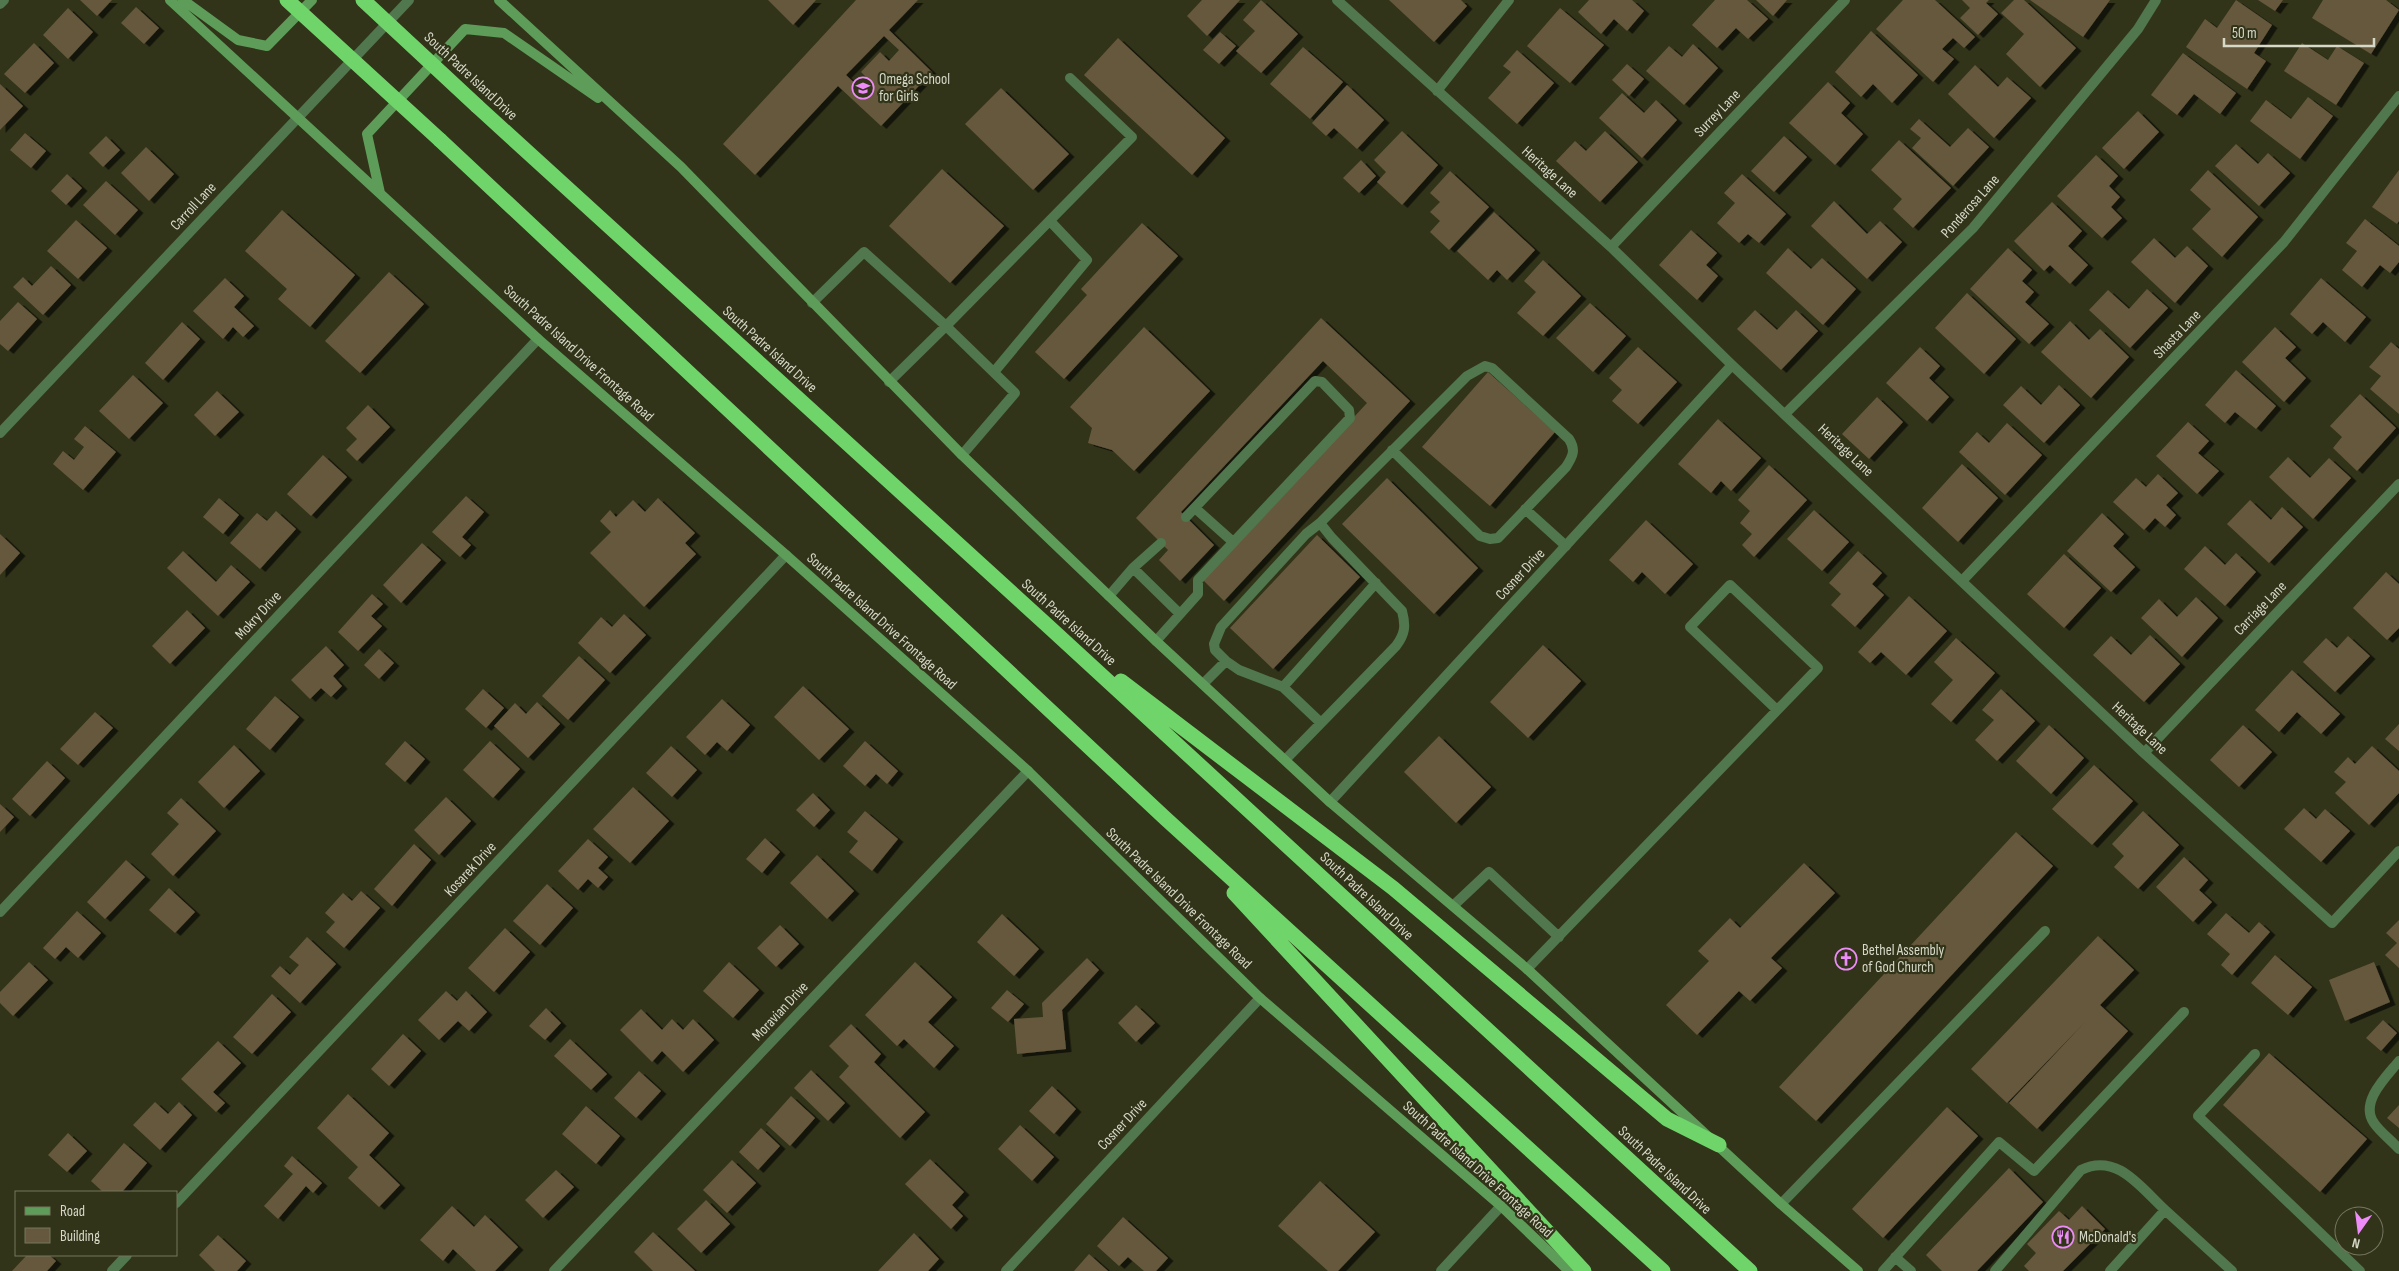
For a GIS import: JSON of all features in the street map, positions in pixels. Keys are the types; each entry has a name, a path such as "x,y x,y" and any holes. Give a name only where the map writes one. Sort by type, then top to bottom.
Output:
{"highway":[{"path":"287,0 440,140 1166,819 1663,1271"},
{"name":"South Padre Island Drive","path":"363,0 1750,1271"},
{"path":"1048,626 1393,888 1667,1119 1719,1145"},
{"path":"1166,819 1584,1271"}],"main road":[{"name":"South Padre Island Drive Frontage Road","path":"170,0 538,339 786,555 1028,771 1260,998 1501,1206 1569,1271"},
{"path":"183,0 238,40 267,46 312,0"},
{"path":"499,0 681,167 812,304 962,455 1203,684 1286,759 1330,802 1454,905 1526,969 1781,1204 1858,1271"},
{"path":"380,193 366,134 465,29 504,33 629,120"}],"street":[{"path":"0,4 4,0"},
{"name":"Carroll Lane","path":"0,433 409,0"},
{"name":"Heritage Lane","path":"1337,0 1611,246 1732,365 2144,753 2332,922 2399,851"},
{"path":"1437,91 1509,0"},
{"name":"Surrey Lane","path":"1611,246 1845,0"},
{"name":"Ponderosa Lane","path":"1785,414 1973,228 2138,30 2156,0"},
{"path":"889,382 1132,137 1070,78"},
{"name":"Shasta Lane","path":"1962,581 2284,242 2399,96"},
{"path":"994,372 1087,260 1050,221"},
{"path":"812,304 864,252 946,326 1015,393 962,455"},
{"name":"Mokry Drive","path":"0,912 538,339"},
{"name":"Cosner Drive","path":"1330,802 1732,365"},
{"path":"1321,723 1283,687 1239,670 1226,661 1215,650 1214,644 1221,627 1306,534 1320,523 1392,450 1467,376 1486,366 1492,368 1569,439 1574,447 1574,454 1566,467 1498,538 1490,539 1480,536 1392,450"},
{"path":"1156,640 1198,594 1198,580 1350,418 1350,410 1322,382 1315,381 1186,517"},
{"name":"Carriage Lane","path":"2144,753 2399,484"},
{"path":"1195,508 1232,542"},
{"path":"1526,509 1566,546"},
{"path":"1286,759 1396,646 1403,637 1406,624 1402,611 1320,523"},
{"path":"1109,596 1134,568 1161,543"},
{"name":"Kosarek Drive","path":"178,1201 786,555"},
{"path":"1134,568 1180,614"},
{"path":"1283,687 1376,583"},
{"path":"1526,969 1559,938 1818,668 1730,585 1690,627 1777,710"},
{"path":"1203,684 1226,661"},
{"name":"Moravian Drive","path":"554,1271 1028,771"},
{"path":"1454,905 1489,872 1559,938"},
{"path":"1781,1204 2044,931"},
{"name":"Cosner Drive","path":"1006,1271 1260,998"},
{"path":"1883,1271 1999,1142 2034,1171 2184,1012"},
{"path":"2255,1054 2198,1116 2360,1271"},
{"path":"2399,1061 2371,1100 2370,1115 2374,1123 2399,1149"},
{"path":"1995,1271 2081,1170 2090,1165 2103,1164 2122,1169 2232,1271"},
{"path":"1441,1271 1501,1206"},
{"path":"2110,1271 2165,1210"},
{"path":"112,1271 127,1256"},
{"path":"1895,1257 1911,1271"}],"building":[{"path":"80,0 112,0 97,16"},
{"path":"768,0 816,0 793,25"},
{"path":"856,0 918,0 889,30 932,72 881,126 838,86 755,175 723,144","holes":["884,36 899,50 889,61 880,52 861,72 871,82 863,91 846,75"]},
{"path":"1202,0 1240,0 1207,36 1187,16"},
{"path":"1261,0 1298,34 1261,73 1236,51 1255,31 1243,20"},
{"path":"1389,0 1461,0 1467,6 1434,42"},
{"path":"1589,0 1632,0 1644,11 1627,31 1614,19 1601,34 1578,12"},
{"path":"1715,0 1747,0 1768,19 1748,39 1736,28 1717,48 1692,25"},
{"path":"1756,0 1787,0 1773,16"},
{"path":"1903,0 1935,0 1975,37 1964,48 1953,38 1942,49 1954,59 1933,82 1876,29"},
{"path":"1962,0 1989,0 1986,3 1998,14 1978,35 1960,18 1970,8"},
{"path":"2014,0 2024,0 2076,48 2040,87 2006,54 2024,34 2001,13"},
{"path":"2030,0 2110,0 2083,37"},
{"path":"2236,0 2272,25 2254,53 2266,61 2247,89 2186,47 2205,19 2217,28"},
{"path":"2258,0 2283,0 2275,11"},
{"path":"2323,0 2386,0 2399,10 2371,54 2312,18"},
{"path":"136,7 159,28 144,44 121,23"},
{"path":"68,8 93,32 68,59 43,35"},
{"path":"1560,8 1604,45 1570,83 1527,46"},
{"path":"1871,31 1918,75 1892,103 1873,84 1861,97 1835,72"},
{"path":"1220,32 1236,46 1219,64 1203,50"},
{"path":"1118,38 1225,138 1192,175 1084,75"},
{"path":"34,43 54,63 25,93 4,74"},
{"path":"2302,43 2328,60 2337,46 2364,63 2336,105 2284,71"},
{"path":"1693,44 1718,68 1684,105 1646,71 1669,46 1682,57"},
{"path":"1303,47 1343,82 1310,119 1270,84"},
{"path":"1517,50 1554,83 1517,124 1488,98 1511,72 1503,66"},
{"path":"2183,53 2236,93 2220,114 2194,94 2177,115 2151,95"},
{"path":"1627,64 1644,79 1629,96 1612,80"},
{"path":"1975,65 1998,87 2007,77 2031,98 1994,138 1948,94"},
{"path":"1828,82 1850,103 1841,113 1863,134 1835,165 1789,123"},
{"path":"0,84 23,106 0,130"},
{"path":"1347,85 1384,120 1357,149 1334,128 1326,136 1312,123"},
{"path":"1001,88 1069,154 1033,190 965,124"},
{"path":"1622,93 1644,113 1656,100 1677,120 1642,158 1599,118"},
{"path":"2308,97 2333,116 2300,159 2250,121 2266,100 2291,119"},
{"path":"2138,111 2159,132 2124,169 2102,148"},
{"path":"1919,119 1950,147 1968,128 1989,147 1953,186 1912,148 1921,138 1910,129"},
{"path":"1402,131 1438,165 1402,205 1377,182 1386,172 1374,160"},
{"path":"1605,131 1638,162 1600,202 1556,161 1575,141 1586,151"},
{"path":"25,133 46,151 31,168 10,150"},
{"path":"106,136 120,150 103,167 89,153"},
{"path":"1784,136 1807,157 1774,192 1751,171"},
{"path":"1899,140 1951,188 1913,228 1893,209 1902,199 1871,170"},
{"path":"2236,144 2258,164 2268,153 2290,173 2259,206 2215,166"},
{"path":"146,147 174,174 149,201 121,173"},
{"path":"2096,155 2118,176 2109,186 2120,197 2111,207 2122,218 2102,238 2057,196"},
{"path":"1361,160 1376,176 1359,193 1343,178"},
{"path":"942,169 1004,226 950,283 889,226"},
{"path":"2208,170 2258,217 2222,257 2192,229 2211,209 2190,190"},
{"path":"2399,170 2399,221 2397,224 2372,207"},
{"path":"1450,171 1489,207 1449,250 1430,232 1440,221 1430,212 1440,202 1430,193"},
{"path":"67,174 82,188 66,205 51,191"},
{"path":"1742,174 1786,214 1759,243 1748,234 1739,243 1717,223 1735,203 1724,193"},
{"path":"106,181 138,210 115,235 83,205"},
{"path":"1834,201 1867,234 1880,221 1902,242 1867,279 1811,226"},
{"path":"2052,202 2082,231 2068,246 2088,265 2070,284 2050,265 2044,271 2014,241"},
{"path":"282,210 355,275 310,327 278,299 287,289 245,251"},
{"path":"1494,212 1535,250 1507,280 1497,270 1488,280 1457,251"},
{"path":"2365,219 2399,246 2399,262 2390,273 2380,265 2362,287 2342,270 2357,251 2346,243"},
{"path":"76,220 107,248 78,279 47,251"},
{"path":"1142,223 1178,256 1064,379 1035,352 1087,295 1081,289"},
{"path":"1691,230 1717,253 1706,265 1718,276 1697,300 1659,265"},
{"path":"2154,238 2175,258 2187,246 2208,266 2175,303 2131,262"},
{"path":"1788,248 1811,269 1822,258 1856,289 1823,325 1766,273"},
{"path":"2008,248 2032,270 2022,281 2034,292 2025,302 2049,324 2029,344 1970,289"},
{"path":"1543,260 1581,296 1543,336 1517,313 1536,292 1524,281"},
{"path":"51,266 71,285 43,315 13,287 23,277 32,286"},
{"path":"389,272 424,304 360,373 325,341"},
{"path":"225,278 244,296 234,307 254,326 243,337 233,327 223,339 193,311"},
{"path":"2321,278 2366,317 2345,342 2323,322 2312,334 2290,314"},
{"path":"2147,289 2168,308 2130,348 2089,310 2108,290 2129,309"},
{"path":"1967,293 2016,339 1984,374 1935,328"},
{"path":"18,302 37,319 8,351 0,344 0,321"},
{"path":"1590,303 1626,336 1593,372 1556,338"},
{"path":"1755,310 1777,330 1796,310 1818,331 1781,370 1737,329"},
{"path":"1321,318 1410,401 1224,601 1203,580 1367,403 1323,361 1181,512 1214,545 1180,581 1159,560 1168,550 1136,518"},
{"path":"2070,321 2089,340 2100,329 2129,357 2091,398 2041,352"},
{"path":"182,322 200,339 163,380 145,363"},
{"path":"1144,327 1210,391 1134,471 1112,450 1088,443 1092,428 1070,407"},
{"path":"2275,327 2296,347 2285,358 2306,378 2284,402 2242,362"},
{"path":"2391,342 2399,349 2399,414 2370,389 2381,376 2369,367"},
{"path":"1638,347 1677,382 1638,424 1612,401 1622,390 1609,378"},
{"path":"1920,347 1940,366 1929,378 1949,397 1927,421 1886,383"},
{"path":"2236,370 2276,406 2256,429 2235,412 2225,423 2205,405"},
{"path":"1488,372 1555,432 1490,506 1422,447"},
{"path":"133,375 163,403 129,439 99,411"},
{"path":"2059,385 2080,405 2044,443 2003,405 2021,386 2041,405"},
{"path":"217,391 239,412 215,436 194,415"},
{"path":"2360,394 2396,428 2357,471 2333,448 2342,437 2330,426"},
{"path":"1877,397 1903,422 1869,459 1842,434"},
{"path":"368,405 390,427 357,461 346,450 357,439 346,428"},
{"path":"1718,419 1761,458 1731,491 1721,481 1711,493 1678,464"},
{"path":"2188,422 2209,441 2198,453 2219,471 2197,494 2156,456"},
{"path":"2007,423 2042,455 2005,495 1959,452 1977,432 1989,443"},
{"path":"85,426 116,452 83,490 53,464 63,451 74,460 84,447 74,439"},
{"path":"323,455 347,477 311,516 287,494"},
{"path":"2288,457 2310,478 2329,458 2351,478 2313,519 2269,477"},
{"path":"1962,464 1998,498 1958,542 1922,508"},
{"path":"1769,465 1807,500 1754,557 1742,545 1752,534 1740,523 1750,511 1738,500"},
{"path":"2158,474 2178,493 2166,505 2176,515 2165,527 2155,518 2144,530 2113,502 2136,478 2146,487"},
{"path":"1387,478 1478,568 1434,614 1342,524"},
{"path":"466,496 484,512 462,537 471,545 460,557 432,532"},
{"path":"219,498 239,515 223,534 203,517"},
{"path":"658,498 695,533 685,543 696,554 644,607 590,553 611,532 600,521 610,510 616,517 633,500 645,512"},
{"path":"2250,500 2271,520 2282,507 2303,527 2269,563 2227,524"},
{"path":"1814,510 1849,542 1822,571 1787,539"},
{"path":"276,511 296,529 260,569 230,543 257,513 267,521"},
{"path":"2102,513 2124,534 2113,546 2135,567 2111,592 2067,551"},
{"path":"1646,520 1693,564 1665,594 1642,572 1633,582 1609,560"},
{"path":"0,534 20,553 0,575"},
{"path":"1317,535 1360,577 1273,669 1230,628"},
{"path":"422,543 441,560 401,603 383,585"},
{"path":"2205,546 2225,565 2236,553 2256,572 2225,606 2184,569"},
{"path":"183,551 216,582 231,565 250,582 218,616 167,568"},
{"path":"1858,551 1882,573 1872,584 1884,595 1855,627 1831,605 1841,594 1829,583"},
{"path":"2064,554 2101,588 2064,628 2027,594"},
{"path":"2386,572 2399,584 2399,628 2387,640 2353,608"},
{"path":"372,594 383,604 371,616 382,626 358,651 338,632"},
{"path":"1909,596 1947,631 1906,675 1881,652 1870,663 1858,652"},
{"path":"2196,597 2218,618 2182,657 2141,618 2159,599 2177,617"},
{"path":"187,610 205,628 170,664 152,646"},
{"path":"624,614 646,635 610,673 578,643 601,617 612,627"},
{"path":"2150,635 2180,664 2144,702 2093,655 2111,636 2131,655"},
{"path":"2348,636 2370,656 2335,692 2303,662 2326,638 2337,648"},
{"path":"1956,638 1995,673 1951,722 1931,704 1953,680 1934,662"},
{"path":"1543,645 1581,681 1528,738 1490,702"},
{"path":"326,646 344,665 333,676 342,686 331,697 321,688 310,699 291,680"},
{"path":"379,649 394,663 379,679 364,665"},
{"path":"579,656 605,680 568,720 542,696"},
{"path":"2292,670 2340,714 2321,734 2297,712 2279,732 2255,710"},
{"path":"803,686 849,729 819,760 774,717"},
{"path":"483,689 504,708 486,728 465,709"},
{"path":"2001,689 2035,721 1997,761 1975,740 1994,720 1982,710"},
{"path":"275,696 299,717 270,750 246,729"},
{"path":"722,699 750,725 727,751 717,742 705,755 686,737"},
{"path":"537,702 560,724 528,758 494,726 515,703 526,714"},
{"path":"95,712 113,728 78,765 60,749"},
{"path":"2399,724 2399,751 2385,739"},
{"path":"2049,725 2084,758 2051,794 2016,761"},
{"path":"2243,725 2272,752 2239,787 2210,760"},
{"path":"1439,736 1491,787 1456,823 1404,772"},
{"path":"405,741 425,759 405,782 385,764"},
{"path":"490,741 520,769 493,798 463,770"},
{"path":"865,741 898,771 887,784 876,774 865,786 843,766"},
{"path":"234,745 260,771 224,808 198,782"},
{"path":"671,746 697,770 672,797 646,773"},
{"path":"2372,746 2399,771 2399,793 2369,825 2335,793 2346,782 2334,772 2348,757 2355,764"},
{"path":"47,761 65,778 30,816 12,799"},
{"path":"2094,765 2133,801 2092,845 2052,809"},
{"path":"633,787 669,821 630,863 593,829"},
{"path":"813,793 830,810 814,827 796,810"},
{"path":"446,797 471,821 439,855 414,830"},
{"path":"181,798 216,831 173,876 151,854 179,824 167,813"},
{"path":"0,804 14,817 0,832"},
{"path":"2304,808 2316,819 2325,809 2350,831 2321,862 2284,829"},
{"path":"865,811 898,839 872,871 849,852 858,841 847,832"},
{"path":"2143,811 2179,845 2138,889 2114,867 2124,856 2112,844"},
{"path":"2016,832 2053,866 1816,1121 1779,1087"},
{"path":"765,838 780,852 762,873 746,859"},
{"path":"588,839 608,857 598,868 608,877 598,888 588,879 578,890 558,871"},
{"path":"414,844 431,860 392,906 374,889"},
{"path":"817,855 854,891 827,919 790,883"},
{"path":"2184,857 2208,880 2199,890 2212,902 2193,922 2156,887"},
{"path":"126,860 145,877 105,919 87,902"},
{"path":"1804,863 1835,893 1771,958 1782,968 1750,1001 1739,991 1697,1035 1666,1005 1709,961 1698,951 1730,918 1740,928"},
{"path":"547,884 573,908 540,945 513,921"},
{"path":"169,888 195,912 175,933 149,910"},
{"path":"361,891 380,908 344,948 326,932 335,922 325,913 343,893 352,901"},
{"path":"77,911 101,933 78,958 66,947 55,959 43,948"},
{"path":"2226,913 2249,933 2259,922 2270,932 2232,975 2221,965 2230,954 2207,934"},
{"path":"1002,914 1039,949 1014,976 977,942"},
{"path":"2399,920 2399,968 2385,955 2397,943 2386,933"},
{"path":"780,925 799,944 776,967 757,948"},
{"path":"505,928 530,952 494,992 468,968"},
{"path":"2098,936 2134,970 2100,1005 2128,1031 2037,1129 2009,1103 2086,1021 2007,1103 1971,1069"},
{"path":"307,937 336,964 300,1003 271,976 280,966 290,975 299,965 289,957"},
{"path":"2275,955 2312,987 2288,1015 2251,983"},
{"path":"1087,958 1099,970 1062,1010 1066,1049 1017,1054 1014,1019 1043,1017 1042,1003"},
{"path":"29,962 48,980 13,1016 0,1003 0,992"},
{"path":"729,962 759,990 733,1018 703,991"},
{"path":"915,962 952,997 928,1022 954,1046 934,1068 904,1039 897,1046 865,1015"},
{"path":"2374,962 2390,1002 2345,1021 2329,980"},
{"path":"1007,990 1024,1004 1008,1022 991,1008"},
{"path":"446,991 457,1001 466,991 487,1012 469,1031 458,1021 439,1040 418,1020"},
{"path":"272,994 291,1012 252,1054 233,1037"},
{"path":"1136,1005 1155,1023 1136,1042 1118,1023"},
{"path":"546,1008 561,1023 545,1040 529,1026"},
{"path":"641,1009 662,1030 672,1019 683,1030 693,1019 714,1040 683,1072 662,1051 652,1062 620,1030"},
{"path":"2383,1020 2397,1033 2381,1051 2366,1038"},
{"path":"851,1024 881,1054 874,1062 925,1112 900,1138 839,1077 849,1066 829,1046"},
{"path":"403,1034 421,1051 389,1086 371,1069"},
{"path":"570,1039 607,1074 591,1090 554,1056"},
{"path":"218,1041 241,1063 213,1092 225,1103 216,1112 181,1079"},
{"path":"2269,1053 2367,1139 2320,1192 2223,1105"},
{"path":"811,1070 845,1103 828,1121 794,1088"},
{"path":"639,1071 661,1091 636,1118 614,1098"},
{"path":"1052,1086 1076,1109 1054,1134 1029,1111"},
{"path":"348,1094 389,1133 369,1155 400,1185 379,1207 348,1178 358,1167 317,1128"},
{"path":"791,1096 815,1118 790,1146 766,1124"},
{"path":"155,1102 168,1114 179,1102 192,1115 160,1150 133,1125"},
{"path":"2399,1105 2399,1128 2387,1118"},
{"path":"586,1106 620,1136 596,1164 562,1134"},
{"path":"1947,1107 1978,1136 1883,1238 1852,1209"},
{"path":"1020,1125 1054,1157 1032,1181 998,1149"},
{"path":"761,1128 780,1146 758,1170 739,1152"},
{"path":"68,1133 87,1151 67,1172 48,1155"},
{"path":"124,1143 147,1163 123,1191 102,1191 91,1181"},
{"path":"292,1156 322,1183 313,1193 306,1186 278,1219 264,1206 293,1174 284,1166"},
{"path":"930,1159 964,1192 952,1205 963,1216 951,1229 905,1184"},
{"path":"732,1160 756,1183 727,1213 703,1190"},
{"path":"2009,1168 2043,1202 1977,1271 1942,1271 1926,1255"},
{"path":"556,1170 574,1187 543,1218 525,1200"},
{"path":"1320,1181 1375,1232 1338,1271 1328,1271 1278,1226"},
{"path":"706,1200 730,1224 701,1253 677,1229"},
{"path":"452,1206 474,1227 485,1215 518,1247 495,1271 476,1271 453,1249 443,1261 420,1240"},
{"path":"2082,1206 2105,1229 2063,1271 2029,1271 2024,1266 2036,1253 2027,1244 2059,1211 2069,1220"},
{"path":"1123,1217 1168,1258 1156,1271 1144,1271 1128,1257 1119,1266 1097,1246"},
{"path":"653,1232 695,1271 653,1271 634,1252"},
{"path":"914,1233 939,1259 928,1271 878,1271"},
{"path":"218,1235 246,1261 237,1271 215,1271 199,1255"},
{"path":"1089,1254 1108,1271 1074,1271"},
{"path":"26,1256 50,1256 56,1261 47,1271 12,1271"}],"place":[{"name":"Omega School for Girls","path":"863,88"},
{"name":"Bethel Assembly of God Church","path":"1846,959"},
{"name":"McDonald's","path":"2063,1237"}]}
